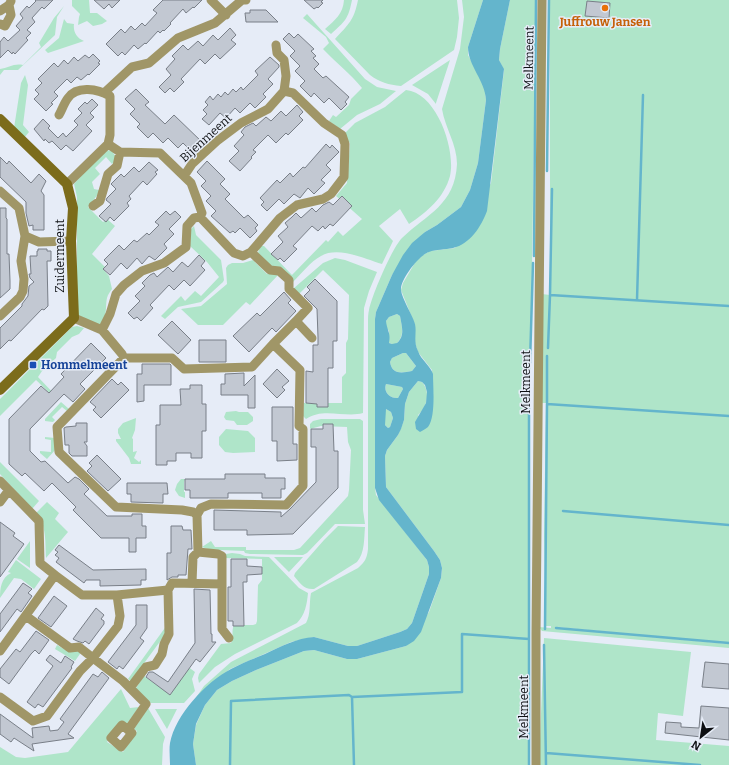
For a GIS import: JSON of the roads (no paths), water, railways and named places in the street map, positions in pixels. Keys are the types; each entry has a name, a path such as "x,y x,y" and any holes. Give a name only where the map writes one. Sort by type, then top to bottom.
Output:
{"street":[{"path":"211,0 226,15"},
{"path":"104,93 132,67 149,63 178,38 215,23 242,0 246,0"},
{"name":"Melkmeent","path":"536,765 542,0"},
{"path":"0,11 10,2"},
{"path":"0,24 5,26 11,15 10,2"},
{"path":"102,330 110,314 116,294 124,285 142,271 164,263 186,246 187,226 194,218 200,217 234,253 243,256 251,252 280,218 297,205 323,198 331,194 344,177 345,144 342,135 324,124 293,93 284,91 286,76 284,60 277,53 276,45"},
{"path":"0,119 67,184 108,144 110,135 110,96 92,89 76,91 68,97 59,115"},
{"name":"Bijenmeent","path":"184,176 192,164 217,141 240,123 268,109 284,91"},
{"path":"93,206 100,200 108,174 117,166 120,152 108,144"},
{"name":"Bijenmeent","path":"120,152 160,153 191,183 202,213 200,217"},
{"name":"Zuidermeent","path":"67,184 73,208 71,241 74,318"},
{"path":"0,191 19,208 24,236 21,261 24,278 23,291 20,297 0,316"},
{"path":"24,236 39,242 71,241"},
{"path":"196,515 193,512 182,510 116,508 59,452 57,427 124,358 172,358 184,370 252,367 308,308 289,289 289,280 279,271 270,270 251,252"},
{"path":"0,390 74,318 102,330 124,358"},
{"path":"296,321 312,338"},
{"path":"192,583 193,557 198,552 196,515 201,508 211,504 286,505 304,486 303,429 299,426 300,370 273,344"},
{"path":"0,481 39,521 40,563 82,595 118,595 168,590"},
{"path":"0,502 9,490"},
{"path":"198,552 218,554 222,556 222,629 229,638"},
{"path":"0,651 55,575"},
{"path":"130,688 146,667 155,665 162,654 164,644 169,634 168,590 172,583 222,584"},
{"path":"0,697 33,720 47,716 80,671 93,658 118,626 120,616 118,595"},
{"path":"26,616 70,648 79,648 93,658 130,688 146,704 128,730"}],"water":[{"path":"483,0 510,0 500,49 499,60 504,69 487,211 478,229 465,243 450,249 432,251 420,258 407,274 401,290 415,324 415,340 419,354 433,374 434,393 431,422 428,427 420,432 416,429 415,422 426,403 427,392 425,385 418,381 409,392 405,404 404,420 401,429 387,450 385,456 386,487 434,551 440,560 442,568 441,578 421,632 414,641 406,646 357,659 347,659 314,650 304,651 232,681 217,690 205,705 196,724 193,744 196,765 170,765 170,743 178,721 193,700 202,691 221,675 231,669 301,639 314,637 348,646 357,646 400,632 407,629 412,623 429,574 429,567 427,560 379,500 375,488 375,319 376,312 392,275 403,255 412,243 425,232 461,207 470,190 478,163 486,100 483,86 471,60 468,47","holes":["397,314 400,316 402,334 397,343 389,343 389,334 386,321 389,317","406,353 416,366 412,371 398,372 391,366 390,362 392,358","386,384 402,387 403,389 398,398 395,398 386,392","386,409 391,412 393,418 390,427 388,428 385,425"]}],"waterway":[{"path":"534,256 536,0"},
{"path":"547,171 549,0"},
{"path":"637,300 643,95"},
{"path":"550,295 552,189"},
{"path":"530,363 533,263"},
{"path":"548,348 550,295 729,306"},
{"path":"547,356 547,403"},
{"path":"529,379 529,765"},
{"path":"545,629 547,404 729,416"},
{"path":"563,511 729,525"},
{"path":"556,628 729,643"},
{"path":"230,765 231,701 349,695 352,697 462,692 462,634 529,639"},
{"path":"544,645 546,765"},
{"path":"352,697 354,765"},
{"path":"546,753 700,765"}],"place":[{"name":"Juffrouw Jansen","path":"605,8"},
{"name":"Hommelmeent","path":"33,365"}]}
